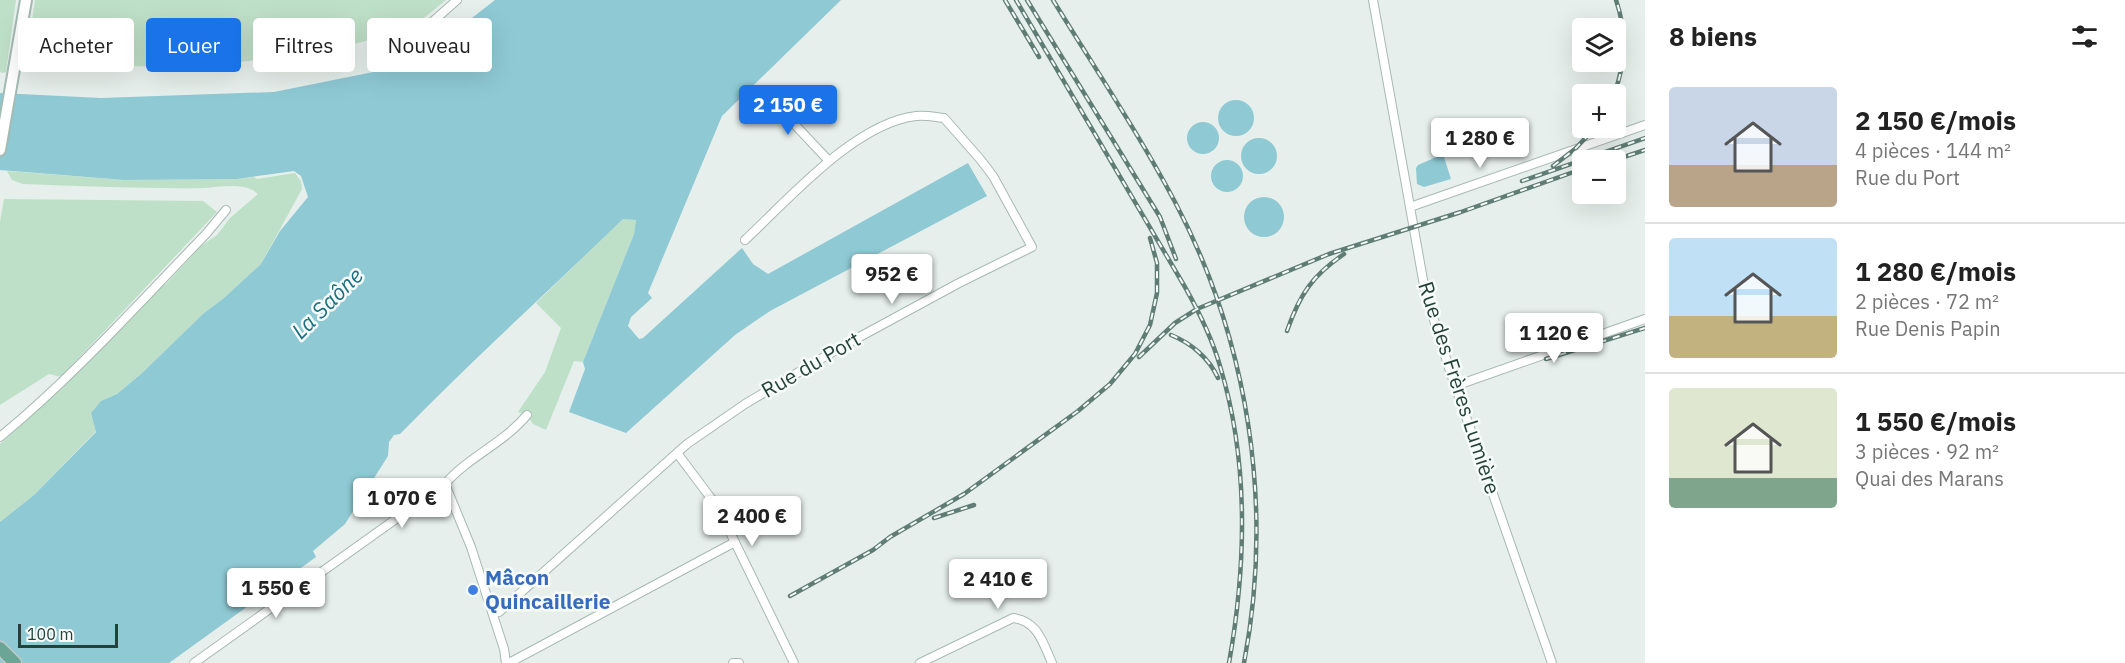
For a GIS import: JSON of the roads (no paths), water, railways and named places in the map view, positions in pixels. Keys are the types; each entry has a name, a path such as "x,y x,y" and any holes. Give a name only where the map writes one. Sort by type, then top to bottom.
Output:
{"main road":[{"path":"0,150 26,0"},
{"path":"0,648 15,663"}],"street":[{"path":"436,18 457,0"},
{"name":"Rue des Frères Lumière","path":"1373,0 1425,291 1455,386 1551,662"},
{"path":"765,93 830,161"},
{"name":"Rue du Port","path":"499,612 677,453 744,404 950,288 1032,247 993,176 944,118 916,116 870,132 830,161 745,240"},
{"path":"1410,207 1645,125"},
{"path":"0,437 62,382 206,234 226,210"},
{"path":"1455,386 1645,319"},
{"path":"194,663 445,484 453,475 508,435 527,415"},
{"path":"677,453 712,501 735,542 794,663"},
{"path":"445,484 471,548 508,663 735,542"},
{"path":"920,663 1013,618 1032,624 1052,663"}],"water":[{"name":"La Saône","path":"495,0 841,0 722,116 648,293 652,298 631,317 628,326 639,339 643,338 742,248 753,264 768,274 968,163 987,196 770,311 735,335 626,433 569,412 585,369 583,362 634,234 636,220 623,219 400,434 394,435 389,442 388,456 345,524 313,551 316,557 169,663 0,663 0,522 34,495 96,432 91,413 101,401 117,394 141,374 204,313 261,264 280,231 308,197 301,176 294,171 237,179 124,180 0,170 0,93 101,98 274,92 373,72 492,72 492,18 472,18"},
{"path":"1236,100 1249,105 1254,118 1249,131 1236,136 1223,131 1218,118 1223,105"},
{"path":"1203,122 1214,127 1219,138 1214,149 1203,154 1192,149 1187,138 1192,127"},
{"path":"1259,138 1272,143 1277,156 1272,169 1259,174 1246,169 1241,156 1246,143"},
{"path":"1441,155 1444,157 1451,179 1424,187 1417,184 1416,168 1418,165"},
{"path":"1227,160 1238,165 1243,176 1238,187 1227,192 1216,187 1211,176 1216,165"},
{"path":"1264,197 1272,198 1278,203 1283,209 1283,225 1278,231 1272,236 1264,237 1256,236 1250,231 1245,225 1244,217 1245,209 1250,203 1256,198"}],"railway":[{"path":"1005,0 1039,57"},
{"path":"1016,0 1185,287 1205,325 1217,356 1236,439 1242,514 1239,589 1229,663"},
{"path":"1027,0 1160,217 1176,259"},
{"path":"1053,0 1161,176 1200,256 1221,311 1237,368 1248,426 1255,485 1256,545 1253,604 1244,663"},
{"path":"1616,0 1620,12 1624,47 1617,84"},
{"path":"1553,166 1585,138"},
{"path":"1522,181 1645,138"},
{"path":"1626,156 1645,150"},
{"path":"1139,357 1175,323 1197,309 1329,254 1461,212 1572,173"},
{"path":"790,596 873,550 890,537 964,494 1078,411 1110,384 1135,354 1150,325 1157,293 1157,263 1150,238"},
{"path":"1287,331 1308,287 1323,270 1344,254"},
{"path":"1546,359 1645,328"},
{"path":"1171,335 1186,342 1199,352 1210,364 1218,378"},
{"path":"934,518 974,505"}],"place":[{"name":"Mâcon Quincaillerie","path":"473,590"}]}
